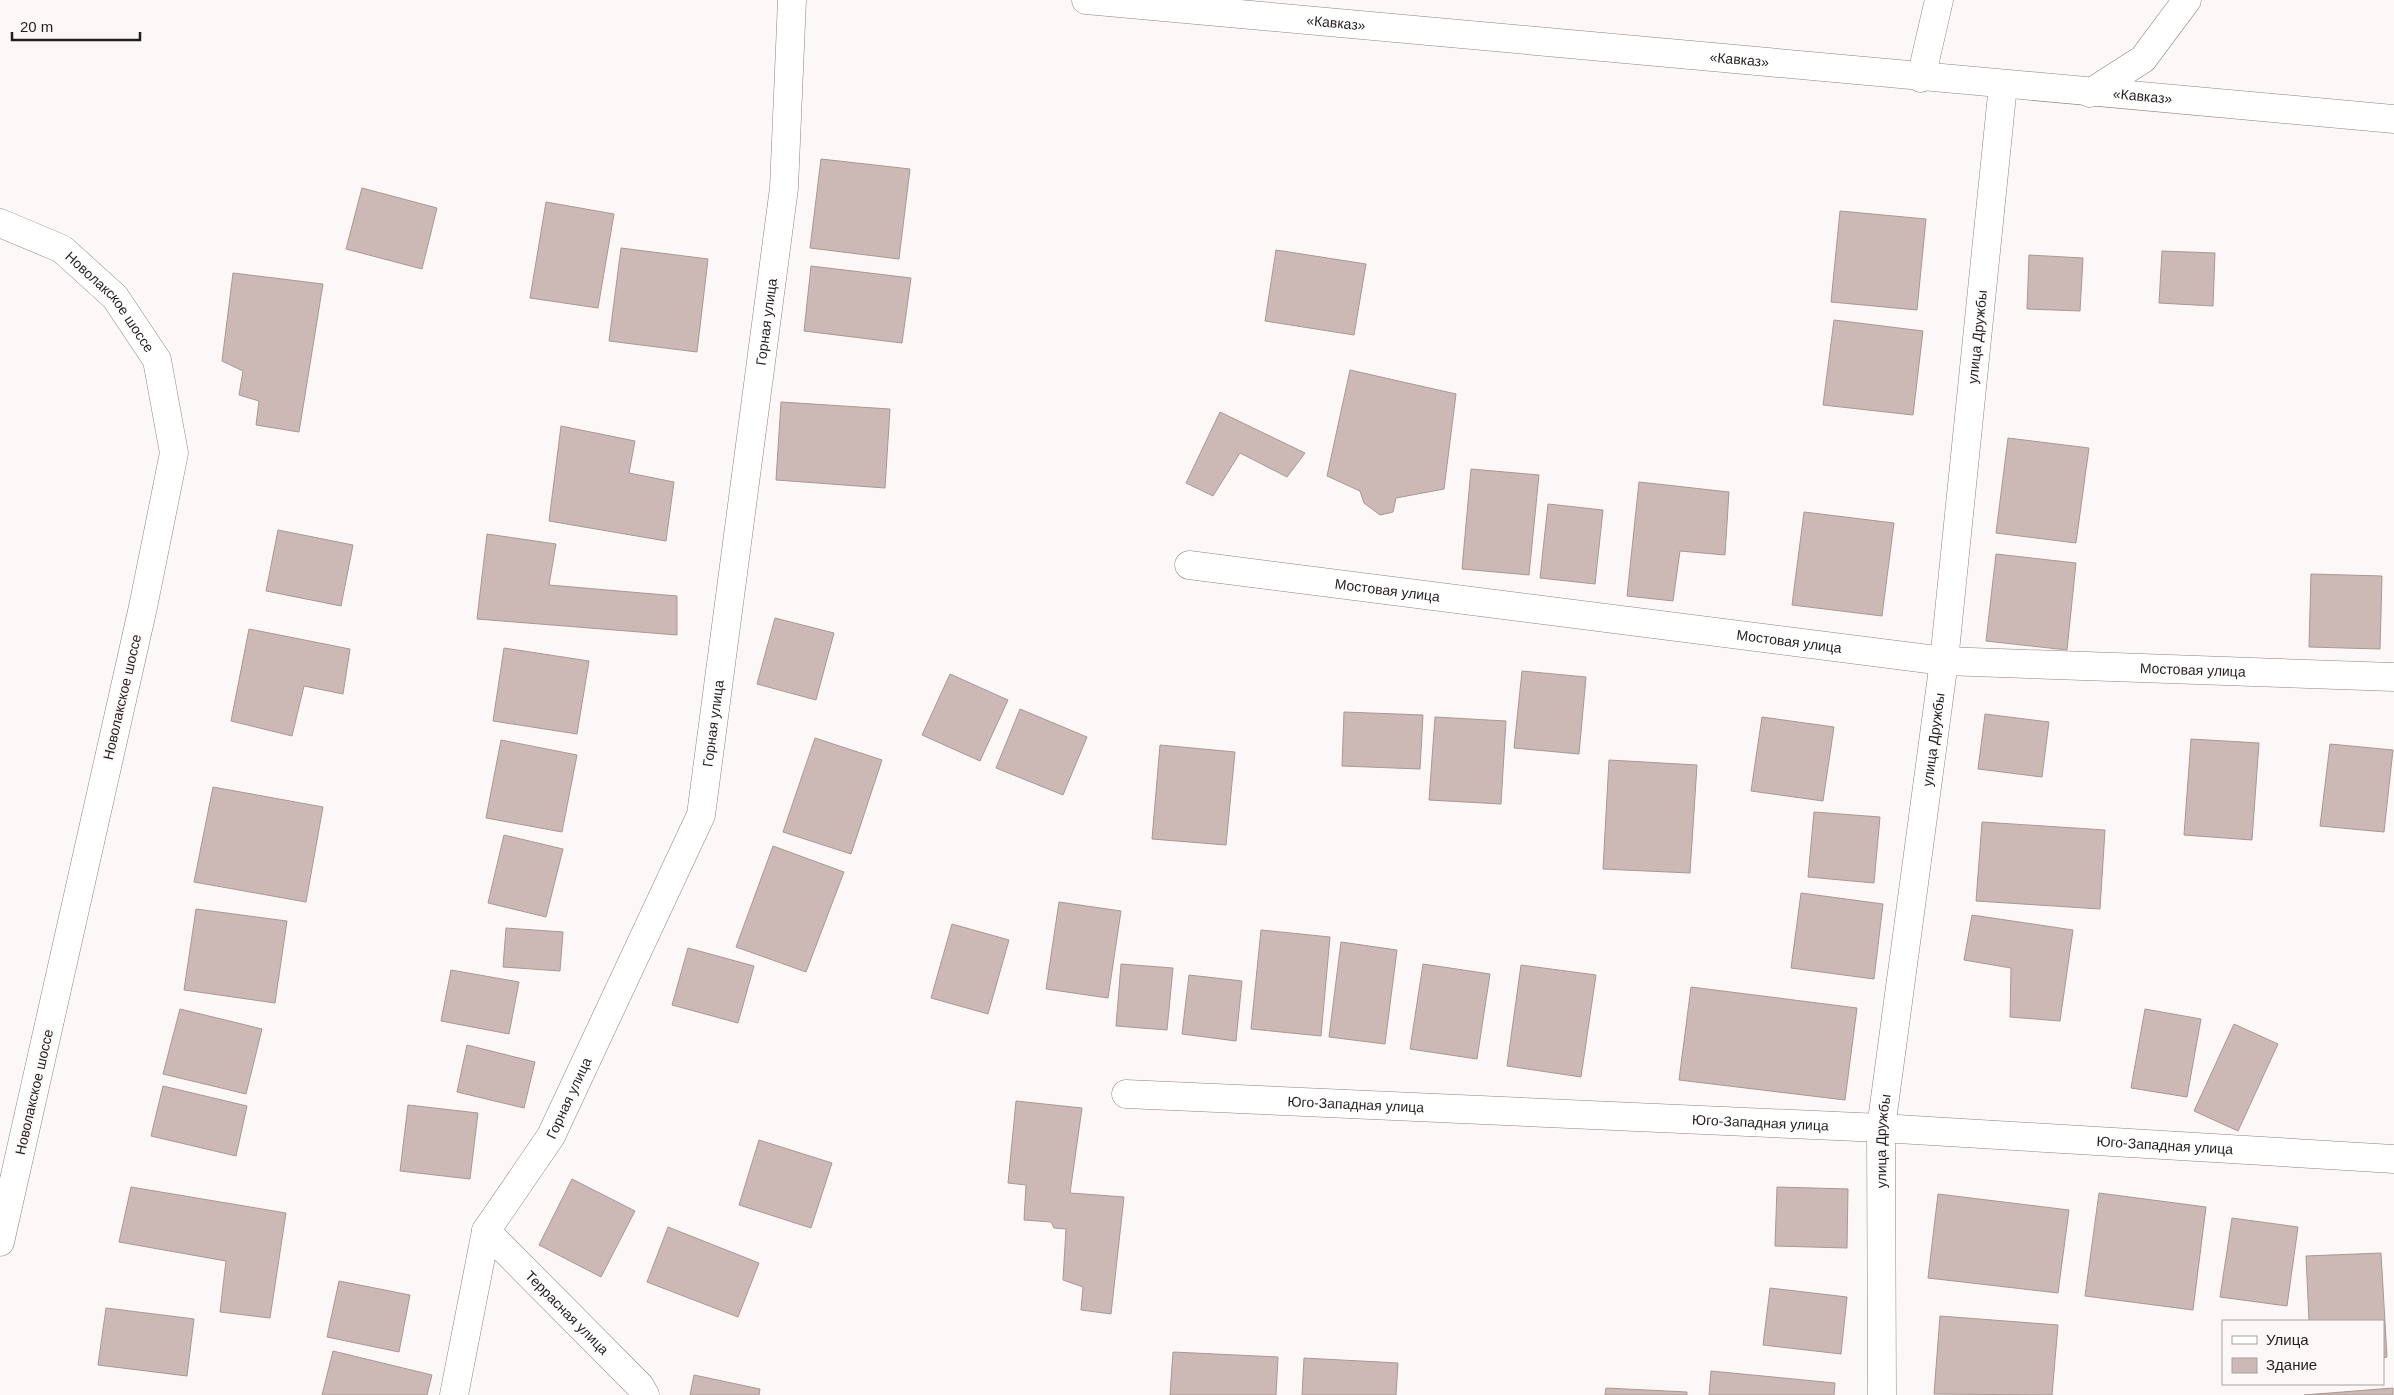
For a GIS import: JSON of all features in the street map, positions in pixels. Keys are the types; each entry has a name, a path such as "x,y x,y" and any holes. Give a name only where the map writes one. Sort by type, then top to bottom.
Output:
{"main road":[{"name":"Горная улица","path":"454,1395 486,1231 551,1136 701,815 784,188 792,0"},
{"name":"«Кавказ»","path":"1086,0 1921,78 2394,119"},
{"path":"1921,78 1939,0"},
{"path":"2090,93 2143,59 2187,0"},
{"name":"улица Дружбы","path":"1882,1395 1881,1128 1944,660 2003,85"},
{"name":"Новолакское шоссе","path":"0,223 62,249 115,297 157,360 174,453 143,607 0,1242"},
{"name":"Мостовая улица","path":"1189,565 1944,660 2394,677"},
{"name":"Юго-Западная улица","path":"1126,1094 1881,1128 2394,1159"},
{"name":"Террасная улица","path":"486,1231 640,1386 646,1395"}],"building":[{"path":"821,159 910,169 899,259 810,248"},
{"path":"362,188 437,208 422,269 346,249"},
{"path":"546,202 614,214 598,308 530,298"},
{"path":"1840,211 1926,219 1917,310 1831,302"},
{"path":"621,248 708,259 697,352 609,341"},
{"path":"1276,250 1366,264 1354,335 1265,321"},
{"path":"2162,251 2215,253 2213,306 2159,303"},
{"path":"2029,255 2083,258 2080,311 2027,309"},
{"path":"811,266 911,278 902,343 804,331"},
{"path":"233,273 323,284 299,432 256,425 259,401 239,395 243,371 222,361"},
{"path":"1834,320 1923,331 1913,415 1823,405"},
{"path":"1350,370 1456,394 1444,489 1396,498 1393,512 1380,515 1364,503 1360,491 1327,476"},
{"path":"781,402 890,409 885,488 776,480"},
{"path":"1220,412 1305,453 1287,477 1240,453 1213,496 1186,483"},
{"path":"561,426 635,441 629,473 674,482 666,541 549,521"},
{"path":"2008,438 2089,448 2076,543 1996,533"},
{"path":"1471,469 1539,475 1529,575 1462,569"},
{"path":"1639,482 1729,492 1725,555 1680,551 1673,601 1627,596"},
{"path":"1548,504 1603,510 1595,584 1540,578"},
{"path":"1804,512 1894,523 1882,616 1792,605"},
{"path":"278,530 353,545 341,606 266,591"},
{"path":"487,534 556,544 549,585 677,596 677,635 477,619"},
{"path":"1996,554 2076,563 2067,650 1986,641"},
{"path":"2311,574 2382,576 2380,649 2309,647"},
{"path":"775,618 834,633 816,700 757,684"},
{"path":"249,629 350,649 343,694 304,686 292,736 231,721"},
{"path":"504,648 589,661 577,734 493,721"},
{"path":"1522,671 1586,677 1579,754 1514,748"},
{"path":"950,674 1008,700 980,761 922,735"},
{"path":"1020,709 1087,737 1063,795 996,768"},
{"path":"1344,712 1423,715 1420,769 1342,766"},
{"path":"1985,714 2049,722 2042,777 1978,769"},
{"path":"1435,717 1506,721 1501,804 1429,800"},
{"path":"1762,717 1834,727 1823,801 1751,791"},
{"path":"815,738 882,760 851,854 783,832"},
{"path":"2191,739 2259,743 2252,840 2184,835"},
{"path":"501,740 577,755 562,832 486,818"},
{"path":"2330,744 2393,750 2384,832 2320,826"},
{"path":"1160,745 1235,752 1226,845 1152,839"},
{"path":"1609,760 1697,765 1690,873 1603,869"},
{"path":"213,787 323,807 306,902 194,882"},
{"path":"1814,812 1880,817 1874,883 1808,877"},
{"path":"1982,822 2105,830 2100,909 1976,901"},
{"path":"504,835 563,849 546,917 488,903"},
{"path":"773,846 844,872 806,972 736,947"},
{"path":"1801,893 1883,904 1874,979 1791,968"},
{"path":"1059,902 1121,911 1108,998 1046,989"},
{"path":"196,909 287,921 275,1003 184,990"},
{"path":"1972,915 2073,930 2060,1021 2010,1017 2011,968 1964,960"},
{"path":"952,924 1009,940 988,1014 931,998"},
{"path":"506,928 563,932 560,971 503,967"},
{"path":"1261,930 1330,937 1321,1036 1251,1029"},
{"path":"1341,942 1397,950 1385,1044 1329,1037"},
{"path":"688,948 754,966 738,1023 672,1005"},
{"path":"1121,964 1173,968 1167,1030 1116,1026"},
{"path":"1423,964 1490,974 1477,1059 1410,1049"},
{"path":"1521,965 1596,975 1581,1077 1507,1066"},
{"path":"451,970 519,982 509,1034 441,1021"},
{"path":"1189,975 1242,981 1236,1041 1182,1034"},
{"path":"1691,987 1857,1008 1845,1100 1679,1080"},
{"path":"180,1009 262,1029 246,1094 163,1074"},
{"path":"2145,1009 2201,1019 2187,1097 2131,1088"},
{"path":"2234,1024 2278,1044 2238,1131 2194,1111"},
{"path":"467,1045 535,1062 524,1108 457,1092"},
{"path":"163,1086 247,1106 236,1156 151,1136"},
{"path":"1016,1101 1082,1108 1070,1193 1124,1197 1111,1314 1081,1310 1083,1287 1063,1280 1066,1229 1054,1228 1051,1222 1024,1220 1026,1185 1008,1183"},
{"path":"408,1105 478,1113 470,1179 400,1171"},
{"path":"759,1140 832,1163 811,1228 739,1205"},
{"path":"572,1179 635,1211 601,1277 539,1245"},
{"path":"131,1187 286,1213 270,1318 220,1312 226,1261 119,1242"},
{"path":"1777,1187 1848,1189 1847,1248 1775,1246"},
{"path":"2099,1193 2206,1207 2193,1310 2085,1296"},
{"path":"1938,1194 2069,1210 2058,1293 1928,1278"},
{"path":"2232,1218 2298,1227 2287,1306 2220,1297"},
{"path":"668,1227 759,1263 738,1317 647,1282"},
{"path":"2381,1253 2387,1357 2384,1358 2384,1320 2309,1320 2306,1256"},
{"path":"339,1281 410,1295 399,1352 327,1337"},
{"path":"1770,1288 1847,1297 1841,1354 1763,1345"},
{"path":"106,1308 194,1319 187,1376 98,1365"},
{"path":"1940,1316 2058,1325 2052,1395 1934,1394"},
{"path":"333,1351 432,1375 427,1395 322,1395"},
{"path":"1173,1352 1278,1357 1276,1395 1170,1395"},
{"path":"1304,1358 1398,1363 1396,1395 1302,1395"},
{"path":"1711,1371 1835,1383 1834,1395 1709,1395"},
{"path":"694,1375 760,1389 759,1395 690,1395"},
{"path":"1606,1388 1687,1392 1687,1395 1605,1395"},
{"path":"2393,1388 2393,1395 2304,1395"}]}
